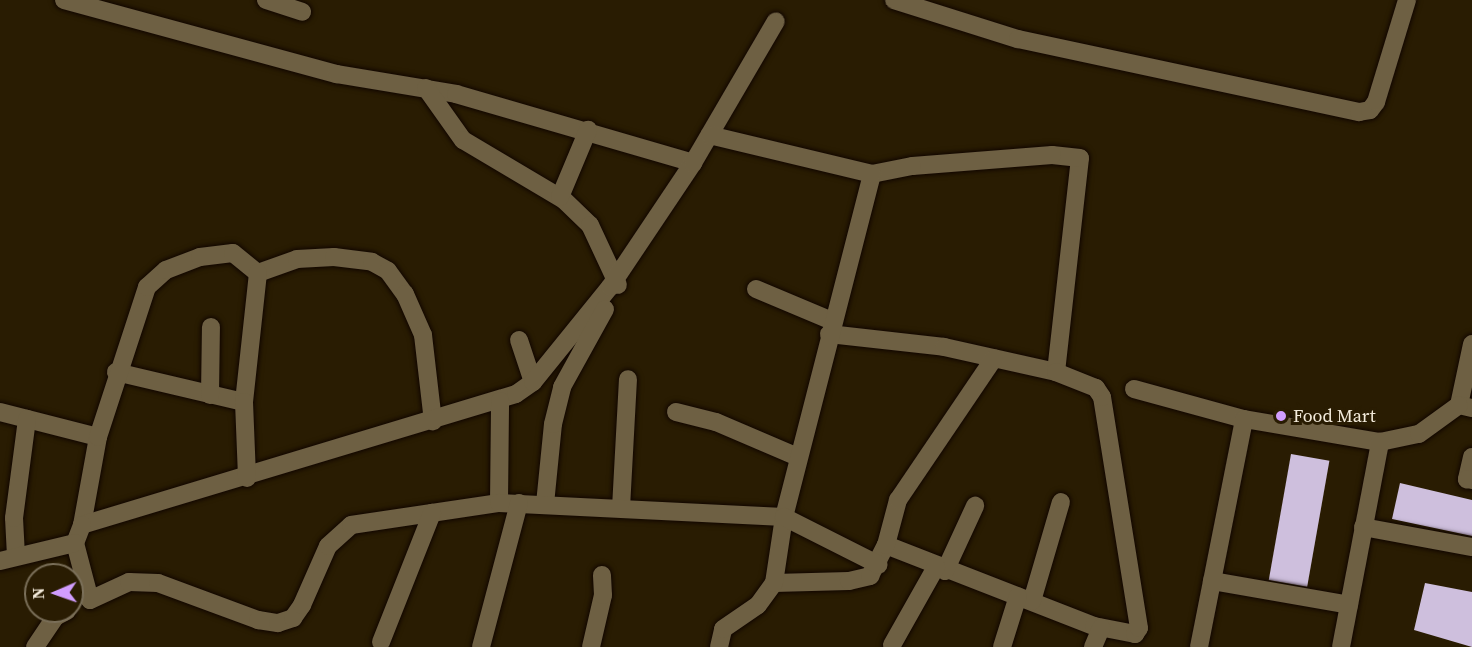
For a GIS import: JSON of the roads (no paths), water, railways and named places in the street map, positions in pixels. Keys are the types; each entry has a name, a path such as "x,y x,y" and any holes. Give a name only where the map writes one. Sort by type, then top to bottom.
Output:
{"street":[{"path":"64,0 337,74 426,88 588,130 693,163"},
{"path":"266,0 302,12"},
{"path":"894,0 1018,39 1359,112 1370,110 1376,102 1407,0"},
{"path":"82,525 501,402 533,382 615,279 693,163 776,21"},
{"path":"426,88 463,140 560,197 590,225 619,286 562,387 545,504"},
{"path":"560,197 588,130"},
{"path":"710,135 872,174 912,166 1052,155 1080,158 1056,372"},
{"path":"719,647 723,629 758,604 774,583 784,517 798,456 872,174"},
{"path":"90,600 75,543 82,525 98,437 138,306 156,277 200,257 233,253 258,273"},
{"path":"258,273 297,259 334,256 372,262 388,271 405,294 423,335 433,421"},
{"path":"247,478 244,402 258,273"},
{"path":"756,289 830,327 1056,372 1096,388 1102,397 1139,628 1128,636 1101,628 940,569 886,545"},
{"path":"210,395 211,327"},
{"path":"519,340 533,382"},
{"path":"1134,389 1244,418 1380,442 1419,434 1465,406 1472,344"},
{"path":"774,583 849,581 870,576 879,565 898,500 994,358"},
{"path":"116,372 244,402"},
{"path":"621,508 628,379"},
{"path":"499,503 501,402"},
{"path":"0,412 98,437"},
{"path":"676,412 716,422 798,456"},
{"path":"1199,647 1244,418"},
{"path":"27,419 8,559 75,543"},
{"path":"1341,647 1380,442"},
{"path":"1472,457 1467,479 1472,480"},
{"path":"1002,647 1024,599 1061,502"},
{"path":"84,603 129,582 158,583 258,620 278,623 293,618 302,605 338,532 351,525 499,503 784,517 879,565"},
{"path":"481,647 519,503"},
{"path":"892,645 940,569 975,506"},
{"path":"381,642 432,513"},
{"path":"1364,527 1472,547"},
{"path":"591,647 603,595 602,574"},
{"path":"1212,581 1349,605"},
{"path":"35,647 51,623"},
{"path":"1093,647 1101,628"}],"place":[{"name":"Food Mart","path":"1281,416"}]}
